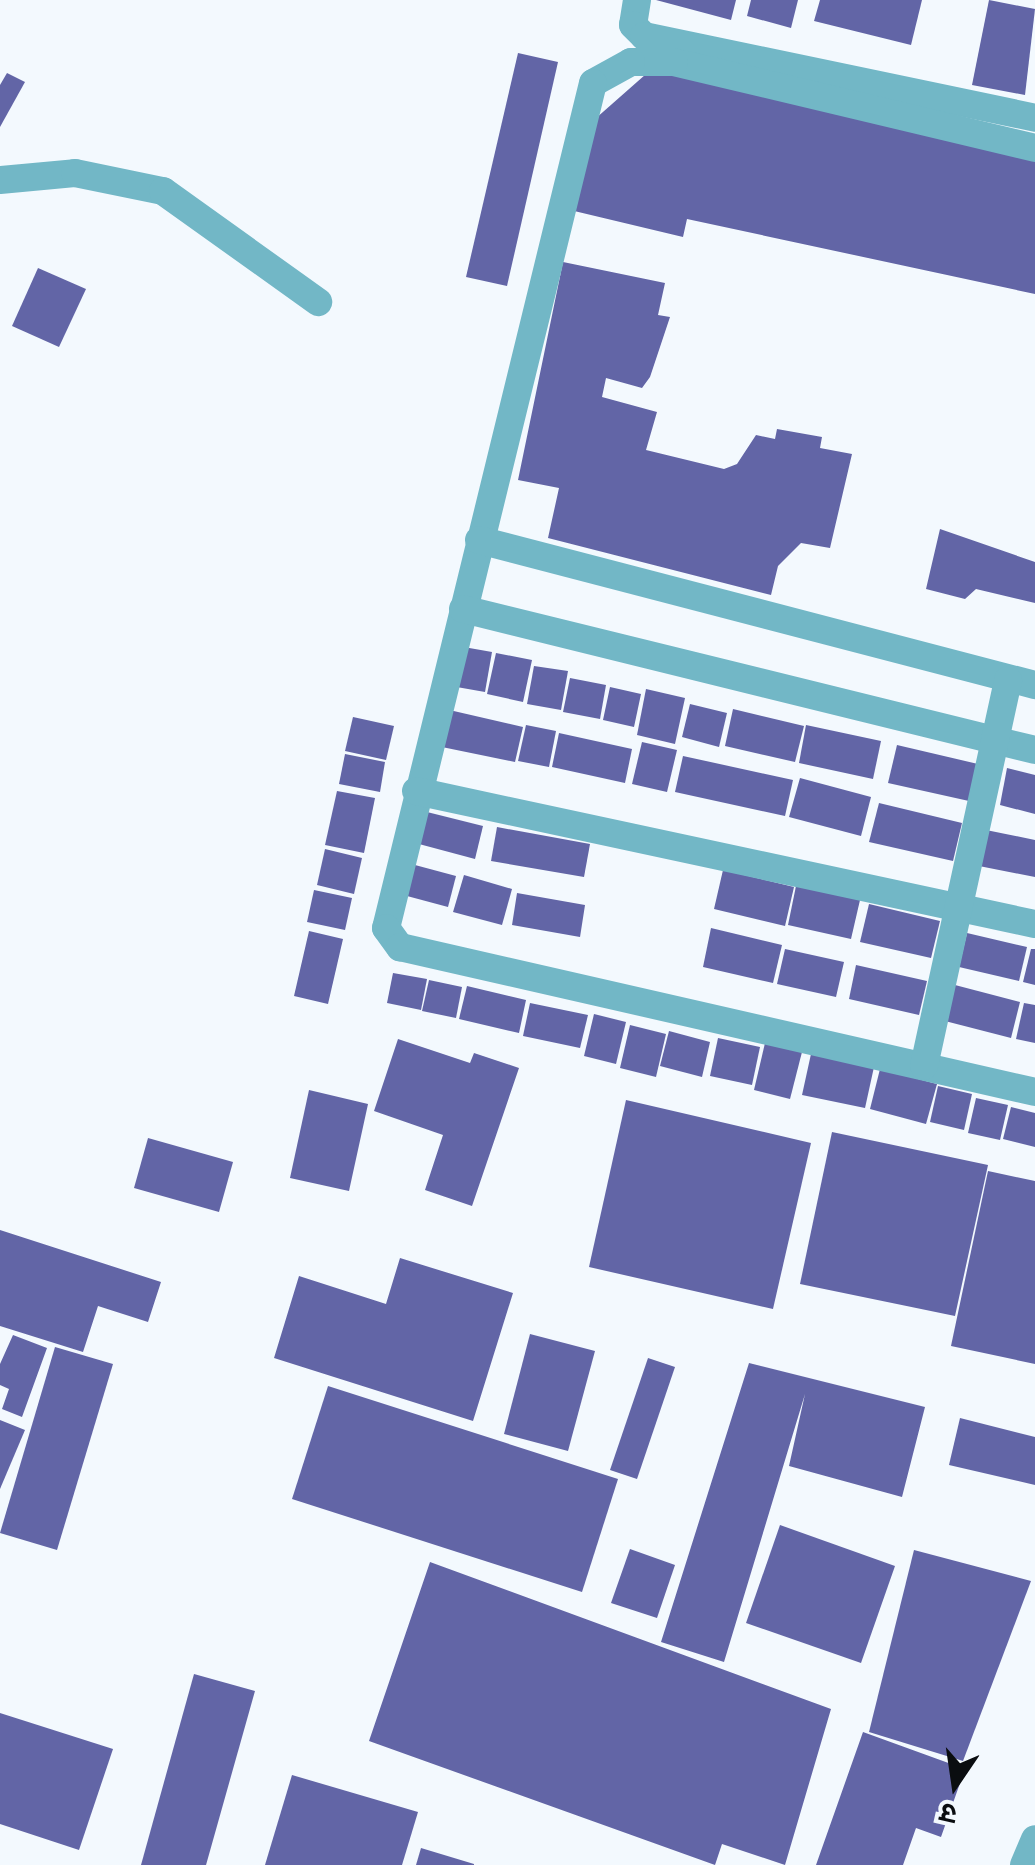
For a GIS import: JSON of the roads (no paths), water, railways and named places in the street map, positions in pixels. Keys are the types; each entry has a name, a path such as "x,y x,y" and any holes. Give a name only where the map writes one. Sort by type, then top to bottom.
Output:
{"street":[{"path":"637,0 633,25 644,36 1035,118"},
{"path":"1035,148 674,62 607,69 593,82 578,125 386,928 400,947 1035,1092"},
{"path":"0,180 75,173 162,190 318,302"},
{"path":"478,540 1021,683 995,741 924,1066"},
{"path":"463,609 1035,750"},
{"path":"416,791 1035,924"},
{"path":"1024,1865 1035,1839"}]}
